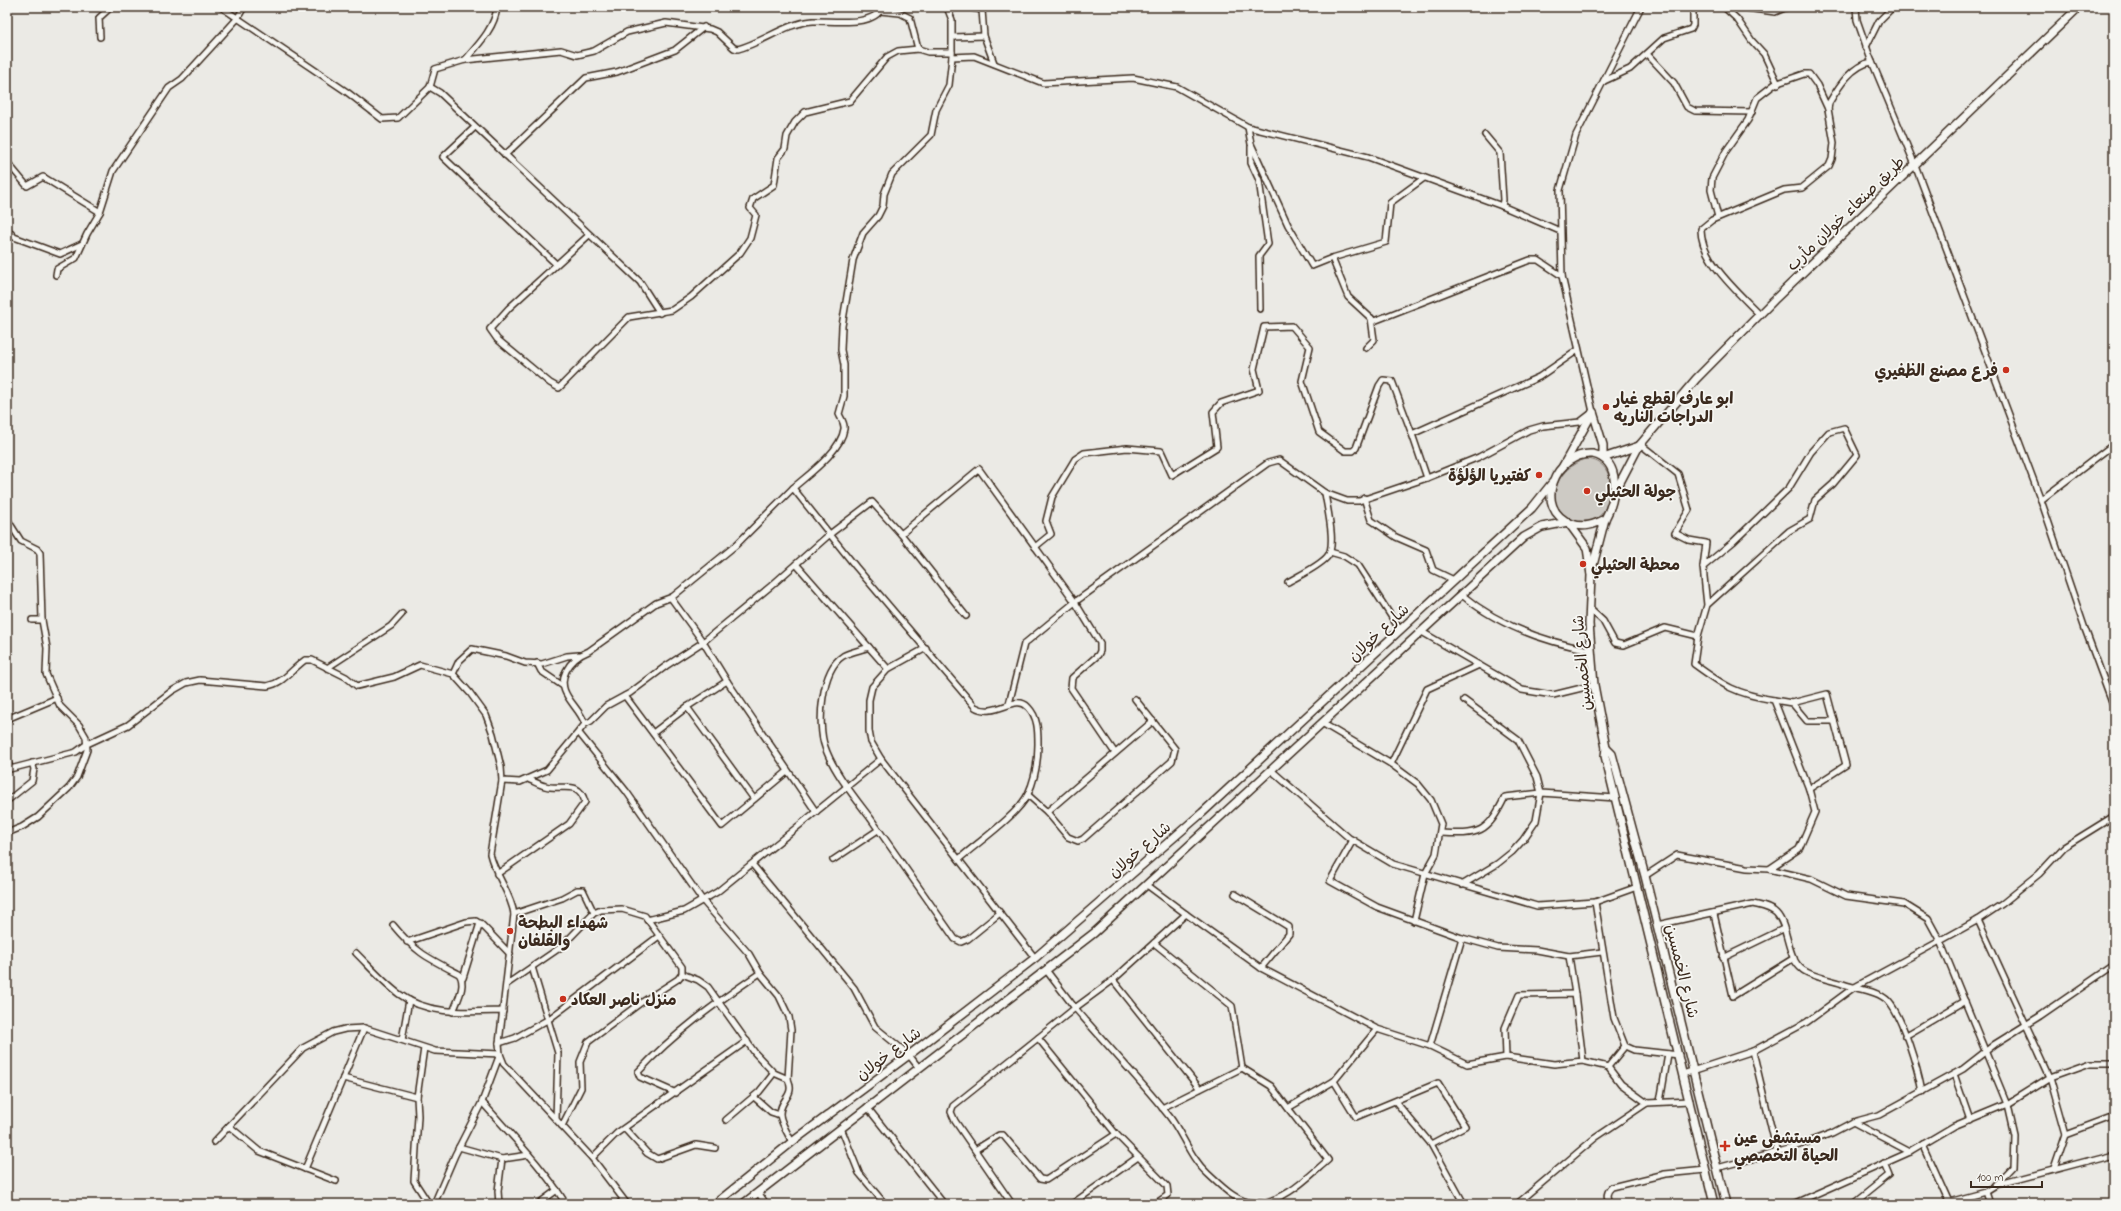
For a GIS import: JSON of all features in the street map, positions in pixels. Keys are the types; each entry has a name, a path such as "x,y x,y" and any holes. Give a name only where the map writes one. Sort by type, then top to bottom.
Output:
{"main road":[{"name":"طريق صنعاء خولان مأرب","path":"1615,492 1639,445 1696,379 1760,315 2079,7"},
{"path":"1593,412 1603,445 1602,458"},
{"path":"1562,468 1574,458 1582,455 1594,454 1602,458 1612,472 1615,492 1612,504 1605,519 1596,524 1585,526 1568,522 1560,518 1552,507 1550,500 1552,483 1593,412"},
{"path":"1602,458 1639,445"},
{"name":"شارع خولان","path":"715,1204 792,1142 909,1056 1034,958 1202,813 1532,508 1552,483"},
{"name":"شارع الخمسين","path":"1591,575 1605,519"},
{"name":"شارع خولان","path":"743,1204 1094,933 1209,826 1533,531 1542,527 1568,522"},
{"name":"شارع الخمسين","path":"1568,522 1587,548 1591,575 1591,650 1594,686 1606,748 1605,756 1679,1055 1714,1204"},
{"name":"شارع الخمسين","path":"1606,748 1612,754 1645,876 1726,1204"},
{"path":"1202,813 1209,826"}],"street":[{"path":"100,37 99,18 111,7"},
{"path":"221,7 347,92 382,119 398,118 430,87 435,69 465,60 561,50 577,55 594,51 627,32 666,23 704,27 717,32 734,48 738,49 802,22 819,20 852,22 870,17 881,9 900,13 910,18 918,49"},
{"path":"56,275 57,269 76,258 100,212 113,171 164,95 169,88 182,79 237,19 244,7"},
{"path":"465,60 485,36 496,16 497,7"},
{"path":"1009,704 1024,644 1075,602 1268,463 1278,460 1285,463 1300,476 1325,493 1347,501 1364,498 1427,478 1479,457 1529,430 1543,426 1580,422 1593,412 1562,276 1560,190 1576,135 1641,7"},
{"path":"1604,81 1630,69 1664,38 1690,29 1693,25 1693,7"},
{"path":"1724,7 1737,19 1752,41 1764,54 1778,84"},
{"path":"1739,7 1774,12 1787,7"},
{"path":"1771,7 1774,12"},
{"path":"1856,7 1857,20 1866,47 1915,165 2041,500 2085,629 2114,707"},
{"path":"1866,47 1879,21 1893,7"},
{"path":"454,674 459,661 472,649 506,656 520,663 547,663 567,656 579,655 589,651 656,603 672,597 736,544 828,456 842,436 844,421 839,414 844,396 844,365 841,350 842,326 853,260 863,233 878,216 883,206 884,194 892,174 931,135 936,110 949,85 953,37 952,20 947,8 984,8 984,36 994,63"},
{"path":"504,155 586,78 617,72 675,50 704,27"},
{"path":"953,37 984,36"},
{"path":"589,235 508,308 490,329 497,339 550,384 559,388 629,317 672,310 691,297 740,253 750,238 756,216 750,208 753,199 774,185 778,158 785,149 787,136 795,122 805,112 850,101 887,57 898,51 918,49 928,52 974,56 1043,83 1133,78 1177,86 1248,127 1368,157 1502,206 1560,231"},
{"path":"1647,54 1674,83 1687,107 1695,111 1752,112"},
{"path":"1828,109 1833,97 1854,70 1863,64 1872,62"},
{"path":"1718,217 1711,190 1712,178 1726,151 1740,133 1752,112 1757,98 1778,84 1804,74 1808,74 1817,85 1828,109 1834,143 1832,159 1829,166 1802,188 1784,190 1718,217 1704,225 1701,229 1704,244 1720,272 1760,315"},
{"path":"430,87 440,93 640,282 660,313"},
{"path":"475,126 443,157 556,264"},
{"path":"1248,127 1251,144 1251,163 1259,180 1268,244 1259,256 1260,309"},
{"path":"1485,135 1500,153 1503,200 1502,206"},
{"path":"1251,144 1288,225 1312,266 1332,258 1386,242 1390,203 1424,178"},
{"path":"7,162 27,186 43,177 100,212"},
{"path":"7,229 14,237 60,254 82,244"},
{"path":"1332,258 1348,297 1374,321 1530,260 1538,260 1562,276"},
{"path":"1366,348 1374,340 1371,318"},
{"path":"1035,547 1051,534 1046,521 1052,497 1075,459 1084,453 1127,448 1161,451 1172,475 1217,447 1213,412 1221,403 1259,390 1254,369 1264,327 1292,326 1310,348 1302,382 1319,432 1345,451 1352,451 1356,448 1379,386 1383,380 1392,381 1427,478"},
{"path":"1412,434 1539,377 1578,350"},
{"path":"1703,567 1733,542 1789,488 1811,452 1829,432 1844,428 1857,455 1833,484 1815,500 1810,518 1789,531 1707,605"},
{"path":"2041,500 2114,444"},
{"path":"1639,445 1678,474 1689,510 1680,522 1675,533 1689,540 1706,543 1703,567 1707,605 1698,636 1694,664 1724,686 1748,696 1792,703 1827,694 1846,765 1809,789"},
{"path":"901,534 979,470 1075,602 1100,643 1098,655 1072,678 1072,688 1115,753"},
{"path":"793,488 856,567 975,707 982,711 990,712 1009,704 1020,702 1028,706 1038,726 1038,760 1028,795 1007,819 959,858"},
{"path":"1288,582 1324,559 1330,552 1332,540 1325,493"},
{"path":"1364,498 1371,520 1396,537 1426,550 1433,570 1454,580"},
{"path":"502,781 520,782 530,780 548,770 585,724 591,721 606,706 625,696 703,642 830,534 872,502 901,534 966,616"},
{"path":"7,519 21,541 40,552 42,620 48,648 46,674 60,706 79,725 87,744 77,777 70,788 38,817 22,827 7,833"},
{"path":"1330,552 1344,556 1358,565 1400,630"},
{"path":"796,564 888,669"},
{"path":"1462,596 1482,612 1526,633 1559,645 1591,650"},
{"path":"672,597 816,812"},
{"path":"1590,609 1603,621 1615,643 1624,645 1665,628 1698,636"},
{"path":"327,668 391,626 402,614"},
{"path":"32,620 42,620"},
{"path":"1422,632 1522,690 1553,695 1594,686"},
{"path":"869,647 844,656 835,664 824,694 821,724 822,736 826,749 847,786 955,939 961,942 968,939 1000,913"},
{"path":"926,648 888,669 872,687 869,700 869,731 871,742 881,759 959,858 1034,958"},
{"path":"563,686 566,672 579,655"},
{"path":"7,759 10,769 64,757 76,752 87,744 128,726 172,691 186,683 200,680 267,686 284,680 305,660 312,660 346,677 357,686 394,677 420,665 454,674 486,715 493,734 502,781 490,854 497,874 512,904 514,914 499,1043 500,1054 504,1064 592,1158 625,1202 618,1204"},
{"path":"537,663 541,671 563,686 573,706 582,714 585,724"},
{"path":"1391,764 1427,688 1479,665"},
{"path":"653,733 687,707 727,681"},
{"path":"625,696 722,826 788,771"},
{"path":"7,719 57,698"},
{"path":"1028,795 1047,812 1068,837 1078,841 1083,839 1172,762 1175,749 1135,699"},
{"path":"1462,885 1497,864 1519,844 1536,821 1541,793 1537,777 1518,740 1464,700"},
{"path":"1769,869 1799,849 1815,812 1809,789 1774,700"},
{"path":"1792,703 1807,721 1834,721"},
{"path":"687,707 754,800"},
{"path":"1047,812 1152,721"},
{"path":"1322,723 1391,764 1418,784 1431,800 1441,824 1440,833 1436,854 1425,874 1414,921"},
{"path":"579,733 626,791 703,901 749,954 760,973 779,996 789,1017 791,1030 788,1078 791,1086 790,1092 781,1108 780,1115 792,1142"},
{"path":"647,920 684,911 717,892 881,759"},
{"path":"7,801 32,781 34,769 32,763"},
{"path":"1271,770 1353,840 1393,864 1537,906 1595,902 1637,887"},
{"path":"497,874 569,824 586,802 583,794 578,789 571,787 546,787 530,780"},
{"path":"1440,833 1469,834 1486,828 1498,812 1505,797 1541,793 1616,798"},
{"path":"1683,1074 1753,1051 1807,1022 1853,988 1978,920 2039,874 2064,847 2114,816"},
{"path":"834,860 878,830"},
{"path":"1353,840 1330,881 1377,907 1462,938 1498,948 1537,950 1569,956 1602,952"},
{"path":"1645,876 1677,855 1748,868 1769,869 1812,879 1846,896 1904,904 1928,919 1940,941 2007,1104 2014,1135 2013,1167 1995,1186 1986,1192 1949,1203 1923,1144"},
{"path":"752,864 854,988 875,1027 909,1056 919,1068"},
{"path":"1147,885 1261,968 1377,1029 1430,1046 1467,1064 1506,1057 1554,1064 1583,1061 1608,1067 1621,1084 1647,1103"},
{"path":"514,914 562,898 577,890 583,890 587,895 594,913"},
{"path":"1235,894 1289,927 1289,934 1261,968"},
{"path":"1595,902 1602,952 1610,985 1614,1018 1625,1046 1634,1050 1679,1055"},
{"path":"1657,925 1714,914 1753,904 1765,906 1776,913 1794,958 1802,970 1853,988 1874,993 1888,1000 1896,1013 1917,1064 1922,1092"},
{"path":"507,984 561,947 594,913 601,910 622,910 634,912 644,916 682,967 682,974 678,978 639,1004 588,1042 580,1062 581,1088 562,1126"},
{"path":"1012,1204 955,1121 952,1112 953,1106 1112,980 1186,914"},
{"path":"1714,914 1733,996 1794,958"},
{"path":"1978,920 2027,1024 2050,1078 2066,1134 2054,1169"},
{"path":"407,942 466,922 476,921 480,923 510,954"},
{"path":"453,1012 463,985 463,978 480,923"},
{"path":"394,925 407,942 421,954 459,974 463,978"},
{"path":"1723,958 1783,929"},
{"path":"499,1043 515,1038 549,1019 659,936"},
{"path":"1430,1046 1462,938"},
{"path":"1046,970 1075,1008 1170,1118 1185,1144 1206,1173 1234,1196 1254,1204 1267,1202 1283,1194 1328,1160 1271,1086 1242,1068 1232,1006 1154,943"},
{"path":"356,953 400,995 419,1005 453,1012 503,1011"},
{"path":"1569,956 1583,1061"},
{"path":"1717,1168 1777,1152 1832,1133 1853,1122 1879,1115 1954,1074 1985,1051 2114,965"},
{"path":"532,967 558,1052 556,1119"},
{"path":"676,1093 640,1077 638,1072 667,1042 718,1001 760,973"},
{"path":"682,974 698,980 708,987 755,1053 774,1073 788,1078"},
{"path":"1112,980 1200,1089"},
{"path":"1506,1057 1505,1028 1519,995 1575,994"},
{"path":"402,1040 409,1000"},
{"path":"1905,1036 1964,1001"},
{"path":"214,1142 303,1048 333,1032 345,1028 364,1028 435,1051 500,1054"},
{"path":"305,1169 364,1028"},
{"path":"1288,1108 1334,1081 1377,1029"},
{"path":"1038,1038 1116,1134 1166,1186 1168,1195 1155,1204"},
{"path":"592,1158 614,1136 747,1041"},
{"path":"1608,1067 1625,1046"},
{"path":"424,1048 417,1097 414,1181 429,1204"},
{"path":"1753,1051 1777,1152"},
{"path":"434,1204 459,1147 482,1102 500,1054"},
{"path":"1660,1102 1668,1054"},
{"path":"1793,1204 1910,1152 1970,1120 2007,1104 2050,1078 2089,1063 2114,1063"},
{"path":"1162,1108 1242,1068"},
{"path":"726,1120 754,1097 774,1073"},
{"path":"1954,1074 1970,1120"},
{"path":"343,1078 417,1097"},
{"path":"1334,1081 1356,1118 1438,1083 1464,1126 1431,1144"},
{"path":"754,1097 771,1112 780,1115"},
{"path":"1395,1101 1431,1144 1464,1204"},
{"path":"1517,1204 1595,1138 1647,1103 1690,1101"},
{"path":"482,1102 558,1190 566,1204"},
{"path":"867,1107 944,1204"},
{"path":"2066,1134 2114,1116"},
{"path":"1853,1122 1910,1152"},
{"path":"229,1126 259,1151 336,1181"},
{"path":"840,1128 860,1172 885,1204"},
{"path":"625,1129 647,1153 657,1159 696,1144 715,1148"},
{"path":"975,1150 999,1135 1003,1136 1040,1180 1046,1180 1116,1134"},
{"path":"459,1147 502,1159 529,1155"},
{"path":"1995,1186 2114,1154"},
{"path":"1072,1204 1138,1157"},
{"path":"499,1204 498,1191 502,1159"},
{"path":"1853,1204 1889,1175 1884,1163"},
{"path":"1609,1204 1606,1197 1612,1186 1665,1174 1706,1170"},
{"path":"538,1204 558,1190"},
{"path":"758,1192 766,1204"},
{"path":"1986,1192 1990,1204"}],"shaded area":[{"path":"1587,459 1600,464 1608,473 1611,486 1609,499 1603,511 1594,520 1582,523 1568,518 1559,511 1555,502 1555,493 1557,484 1562,475 1578,462"}],"place":[{"name":"فرع مصنع الظفيري","path":"2006,370"},
{"name":"ابو عارف لقطع غيار الدراجات الناريه","path":"1606,407"},
{"name":"كفتيريا الؤلؤة","path":"1539,475"},
{"name":"جولة الحثيلي","path":"1587,491"},
{"name":"محطة الحثيلي","path":"1583,564"},
{"name":"شهداء البطحة والقلفان","path":"510,931"},
{"name":"منزل ناصر العكاد","path":"563,999"},
{"name":"مستشفى عين الحياة التخصصي","path":"1725,1146"}]}
